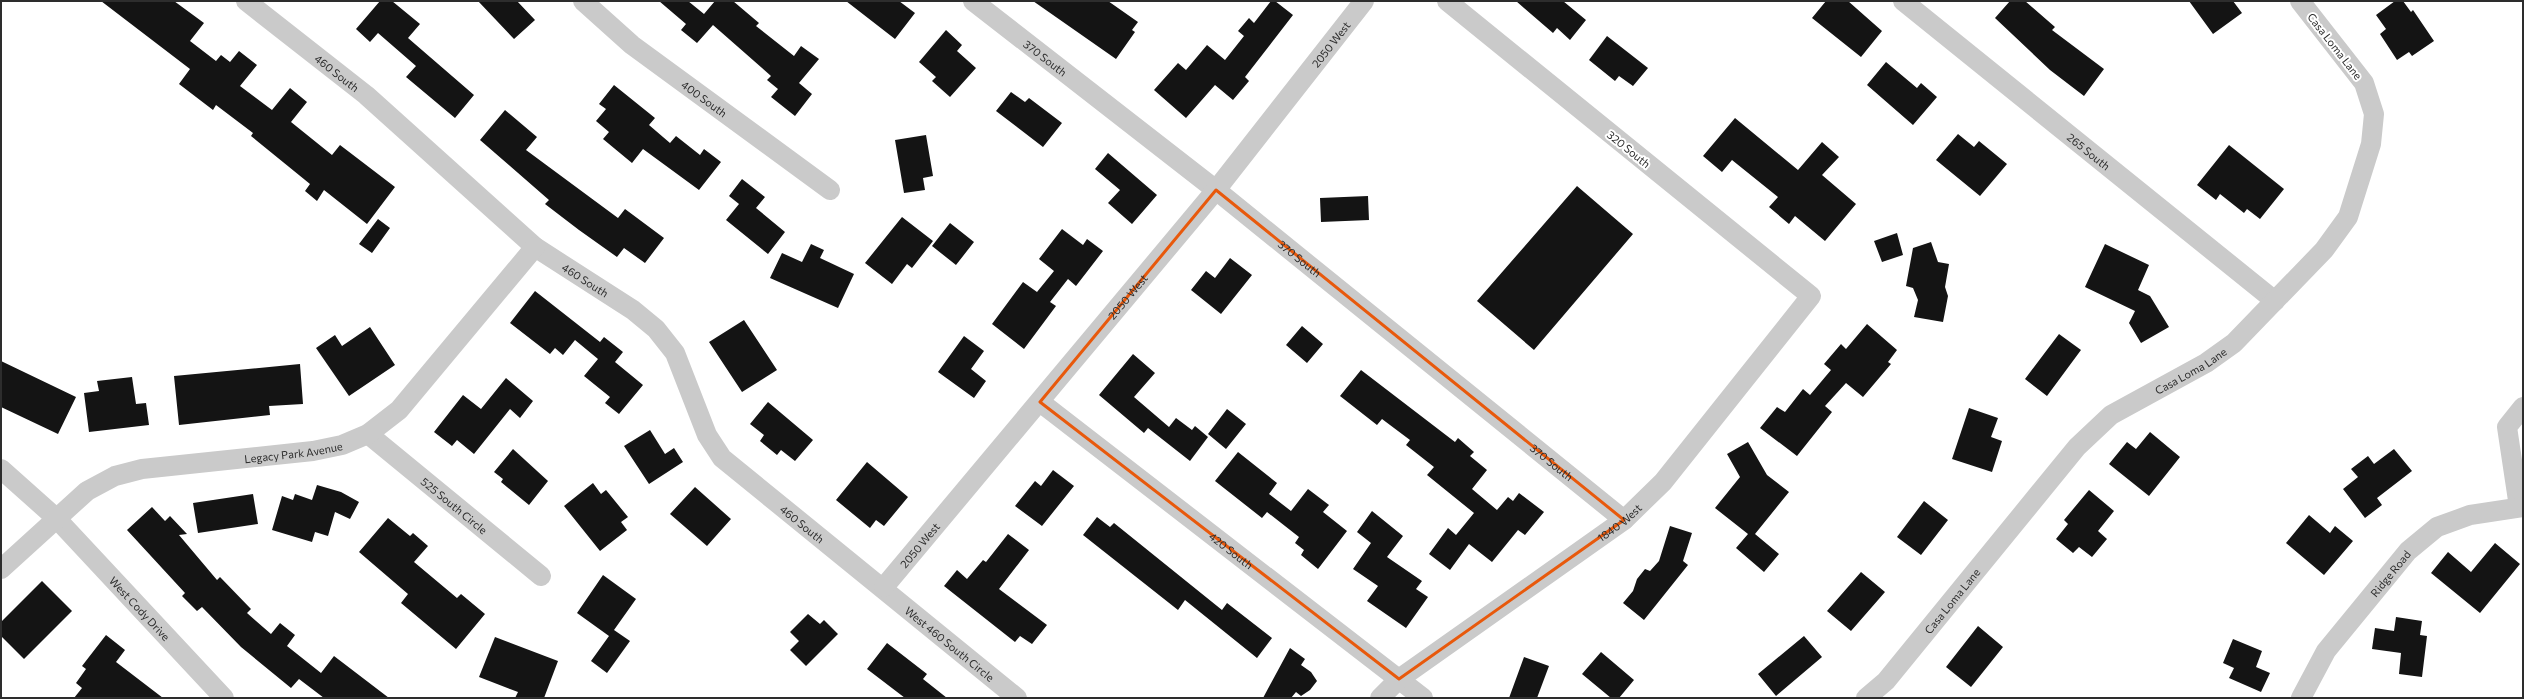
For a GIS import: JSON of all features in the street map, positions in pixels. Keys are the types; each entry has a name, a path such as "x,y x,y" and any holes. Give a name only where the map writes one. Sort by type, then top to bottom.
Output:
{"street":[{"name":"460 South","path":"246,1 366,95 535,247 633,310 656,329 676,353 707,435 722,458 884,587"},
{"name":"400 South","path":"583,1 632,45 830,190"},
{"name":"370 South","path":"973,1 1216,190 1624,520"},
{"name":"2050 West","path":"884,587 1216,190 1364,1"},
{"name":"320 South","path":"1447,1 1811,296"},
{"name":"265 South","path":"1903,1 2275,301"},
{"name":"Casa Loma Lane","path":"1866,698 1886,681 2077,447 2111,415 2206,363 2223,351 2275,301 2324,250 2348,217 2371,144 2374,114 2364,83 2300,1"},
{"name":"Legacy Park Avenue","path":"1,570 56,518 88,491 115,476 142,468 313,451 342,446 368,434 399,410 535,247"},
{"name":"1840 West","path":"1380,698 1399,679 1624,520 1664,482 1811,296"},
{"name":"420 South","path":"1040,402 1423,698"},
{"path":"2521,507 2506,427 2523,407"},
{"name":"525 South Circle","path":"368,434 541,576"},
{"name":"West Cody Drive","path":"1,469 56,518 224,698"},
{"name":"Ridge Road","path":"2301,698 2326,651 2408,551 2437,527 2470,515 2521,507"},
{"name":"West 460 South Circle","path":"884,587 1018,698"}],"highlighted area":[{"path":"1216,190 1624,520 1399,679 1040,402"}],"building":[{"path":"101,1 174,1 204,23 190,41 216,61 221,55 230,62 239,51 257,65 240,86 272,110 290,88 307,102 291,122 332,155 340,145 395,187 367,224 324,190 317,201 305,191 310,184 251,136 253,133 216,105 213,110 179,84 190,69"},
{"path":"380,1 392,1 420,24 408,38 474,95 455,118 406,77 416,66 378,33 370,42 356,29"},
{"path":"478,1 517,1 535,20 514,39"},
{"path":"659,1 688,1 704,14 715,1 733,1 759,23 756,26 794,56 801,46 819,59 799,83 812,94 795,116 771,97 778,89 767,80 771,76 713,25 697,43 681,30 686,24"},
{"path":"846,1 899,1 915,13 895,39"},
{"path":"1033,1 1108,1 1138,22 1132,30 1135,32 1116,59"},
{"path":"1271,1 1275,1 1293,15 1245,77 1249,81 1233,100 1215,85 1186,118 1154,90 1178,63 1186,70 1207,45 1225,60 1244,36 1238,31 1249,18 1254,23"},
{"path":"1516,1 1563,1 1586,20 1570,40 1557,28 1553,33"},
{"path":"1826,1 1848,1 1882,31 1861,57 1812,18"},
{"path":"2010,1 2025,1 2055,27 2052,30 2104,69 2084,96 2050,70 1995,18"},
{"path":"2189,1 2233,1 2242,13 2213,34"},
{"path":"2395,1 2403,1 2411,12 2413,10 2434,41 2412,56 2409,52 2397,60 2380,34 2386,29 2376,15"},
{"path":"946,30 962,45 957,51 976,68 950,97 932,81 936,77 919,62"},
{"path":"1607,36 1648,68 1633,86 1619,76 1615,81 1589,60"},
{"path":"1886,62 1917,88 1921,83 1937,97 1913,125 1867,85"},
{"path":"614,85 655,118 649,125 670,143 676,136 700,155 704,149 721,162 699,190 643,149 632,163 603,139 609,132 596,121 606,109 599,104"},
{"path":"1011,92 1025,102 1029,98 1062,123 1043,147 996,111"},
{"path":"505,110 537,137 526,150 618,218 625,209 664,238 645,263 624,248 617,257 579,230 545,204 549,200 480,140"},
{"path":"1735,118 1798,170 1822,142 1839,157 1822,175 1856,204 1825,241 1795,216 1789,224 1769,207 1778,197 1732,160 1722,172 1703,156"},
{"path":"1958,134 1974,147 1979,141 2007,164 1980,196 1936,160"},
{"path":"926,135 933,176 923,178 925,190 904,193 895,140"},
{"path":"2229,145 2284,189 2260,219 2247,209 2244,213 2220,194 2216,200 2197,185"},
{"path":"1108,153 1157,195 1132,224 1108,203 1120,190 1095,169"},
{"path":"742,179 765,197 756,208 785,232 768,254 726,220 739,204 729,196"},
{"path":"1577,186 1633,234 1534,350 1477,301"},
{"path":"1368,196 1369,220 1321,222 1320,198"},
{"path":"902,217 933,241 912,268 907,264 892,284 865,263"},
{"path":"378,219 390,228 372,253 359,244"},
{"path":"950,223 974,242 956,265 932,246"},
{"path":"1062,229 1083,245 1087,239 1103,251 1076,286 1068,279 1050,302 1056,306 1024,349 992,324 1023,282 1037,292 1054,271 1039,259"},
{"path":"1897,233 1903,255 1882,262 1874,241"},
{"path":"1931,242 1938,262 1949,264 1945,287 1948,296 1943,322 1914,317 1918,300 1913,288 1906,286 1913,248"},
{"path":"811,244 824,250 820,258 854,274 838,308 770,278 782,253 802,262"},
{"path":"2105,244 2149,265 2138,290 2150,296 2169,327 2141,343 2129,323 2135,311 2085,287"},
{"path":"1230,258 1252,275 1221,314 1191,290 1206,271 1215,278"},
{"path":"535,291 600,342 604,337 623,352 615,362 643,385 619,414 605,403 610,397 584,376 598,359 575,340 563,355 555,348 550,354 510,323"},
{"path":"744,320 777,370 742,392 709,342"},
{"path":"1867,324 1897,350 1888,362 1891,364 1863,397 1846,383 1825,406 1832,412 1797,456 1760,428 1777,407 1785,412 1803,389 1810,395 1831,370 1824,364 1841,344 1846,349"},
{"path":"1302,326 1323,344 1307,363 1286,345"},
{"path":"370,327 395,365 349,396 316,348 335,335 342,346"},
{"path":"2059,334 2081,350 2047,396 2025,379"},
{"path":"964,336 984,351 971,369 986,381 974,398 938,372"},
{"path":"1133,354 1155,373 1134,397 1169,427 1176,418 1192,430 1195,426 1208,437 1190,461 1148,428 1144,433 1099,395"},
{"path":"1,361 76,397 58,434 1,407"},
{"path":"300,364 303,404 269,406 270,415 179,425 174,376"},
{"path":"1361,370 1455,442 1458,438 1474,452 1470,456 1487,470 1472,489 1497,510 1508,497 1513,501 1519,493 1544,512 1525,535 1518,530 1492,562 1469,544 1450,570 1429,554 1448,528 1456,535 1474,513 1427,475 1434,467 1406,445 1410,440 1382,419 1377,425 1340,396"},
{"path":"132,377 136,404 146,403 149,425 89,432 84,393 99,391 97,381"},
{"path":"506,378 533,401 520,418 510,409 474,454 457,440 452,446 434,432 463,395 481,409"},
{"path":"768,402 813,440 795,461 781,450 777,455 760,441 764,435 750,424"},
{"path":"1969,408 1998,418 1991,437 2002,441 1992,472 1952,459"},
{"path":"1227,409 1246,424 1226,449 1208,434"},
{"path":"650,430 665,454 674,448 683,462 649,484 624,446"},
{"path":"2150,432 2180,457 2149,496 2109,464 2127,442 2136,449"},
{"path":"1748,442 1767,475 1789,492 1755,534 1779,554 1764,572 1736,548 1748,534 1715,508 1740,477 1727,454"},
{"path":"513,449 548,481 529,505 501,482 503,479 494,472"},
{"path":"2394,449 2412,471 2377,498 2382,505 2365,518 2343,489 2358,477 2351,469 2368,456 2374,464"},
{"path":"1238,452 1277,483 1269,494 1291,511 1308,489 1329,505 1323,512 1347,531 1318,569 1301,555 1304,550 1295,543 1299,537 1267,512 1262,518 1215,481"},
{"path":"867,462 908,497 884,526 876,520 870,528 836,500"},
{"path":"1053,470 1074,486 1042,526 1015,506 1035,481 1041,486"},
{"path":"593,483 601,494 606,490 628,517 621,522 627,530 600,551 564,506"},
{"path":"317,485 341,492 359,502 350,519 335,512 328,536 315,532 312,542 272,530 282,496 293,500 295,494 312,500"},
{"path":"695,487 731,519 707,546 670,514"},
{"path":"2089,490 2114,511 2098,531 2107,539 2092,557 2079,547 2073,553 2056,539 2068,524 2064,520"},
{"path":"253,494 258,524 198,533 193,503"},
{"path":"1924,501 1948,520 1921,555 1897,537"},
{"path":"152,507 165,521 170,516 187,534 179,535 217,580 220,577 251,609 247,613 271,634 280,623 295,635 287,646 321,673 334,656 389,698 324,698 299,679 291,688 241,647 202,607 197,611 182,596 185,593 127,530"},
{"path":"1372,511 1403,536 1387,557 1422,581 1416,589 1428,597 1406,628 1367,601 1378,586 1353,569 1371,543 1357,532"},
{"path":"2309,515 2330,533 2335,526 2353,541 2324,575 2286,543"},
{"path":"1097,517 1110,527 1114,523 1222,610 1227,603 1272,638 1257,658 1185,600 1178,610 1083,535"},
{"path":"388,518 410,536 413,533 428,546 414,562 457,598 461,594 485,614 456,649 401,603 408,594 359,552"},
{"path":"1670,526 1692,533 1683,561 1688,565 1644,620 1623,603 1633,591 1637,579 1645,569 1650,571 1659,561"},
{"path":"1008,534 1029,550 999,589 1047,625 1032,644 1020,636 1015,642 944,586 957,570 967,579 983,560 986,562"},
{"path":"2495,543 2520,564 2480,613 2431,573 2448,552 2471,572"},
{"path":"1861,572 1885,592 1851,631 1827,611"},
{"path":"603,575 636,599 614,630 630,641 607,673 591,661 609,636 577,613"},
{"path":"42,581 72,611 24,659 1,636 1,622"},
{"path":"808,614 820,624 824,620 838,634 806,666 790,650 799,641 790,632"},
{"path":"2396,617 2422,621 2420,635 2427,636 2422,677 2399,674 2401,653 2372,649 2375,628 2394,631"},
{"path":"1978,626 2003,647 1971,687 1946,667"},
{"path":"106,635 125,650 116,662 163,698 74,698 82,688 76,683 86,669 82,666"},
{"path":"1804,636 1822,657 1776,696 1758,674"},
{"path":"495,637 558,661 544,698 515,698 518,692 479,677"},
{"path":"2233,639 2262,651 2256,667 2270,673 2261,692 2229,678 2234,668 2223,663"},
{"path":"887,643 927,674 923,679 947,698 905,698 867,669"},
{"path":"1290,648 1305,659 1301,665 1311,672 1317,681 1310,690 1301,696 1296,692 1291,698 1263,698"},
{"path":"1601,652 1634,680 1619,698 1611,698 1582,674"},
{"path":"1524,657 1549,666 1537,698 1509,698"}]}
